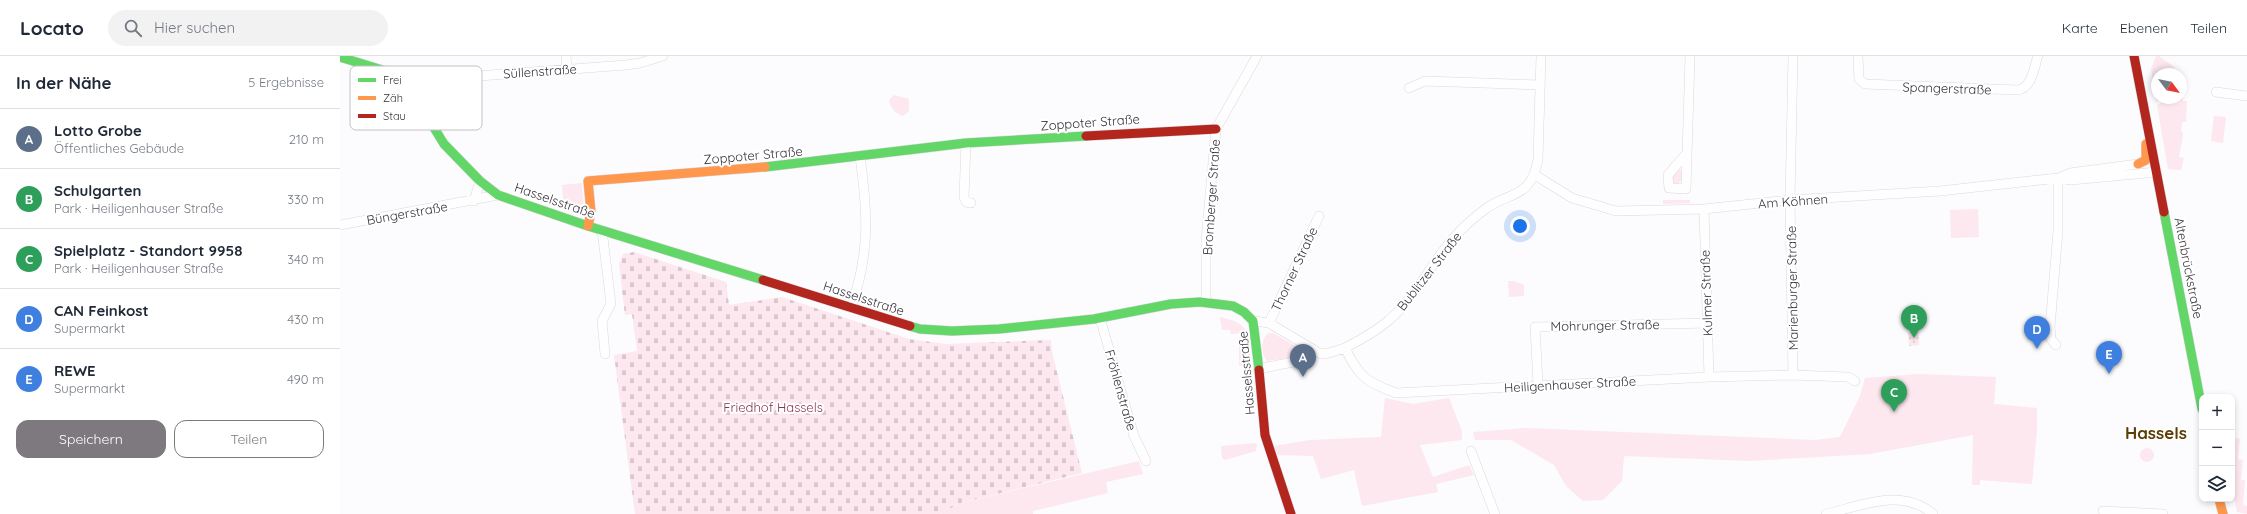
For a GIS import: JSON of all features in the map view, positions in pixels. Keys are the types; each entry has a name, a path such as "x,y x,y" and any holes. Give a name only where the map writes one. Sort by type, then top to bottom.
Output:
{"street":[{"path":"566,56 567,68"},
{"name":"Süllenstraße","path":"482,75 626,65 640,63 663,56"},
{"name":"Bromberger Straße","path":"1206,302 1206,241 1216,129 1257,56"},
{"path":"1535,175 1538,159 1541,56"},
{"path":"1687,153 1690,56"},
{"name":"Marienburger Straße","path":"1793,56 1790,200 1793,375"},
{"name":"Spangerstraße","path":"1858,56 1859,79 1865,84 2017,90 2024,89 2028,84 2038,56"},
{"path":"340,57 369,66"},
{"name":"Altenbrückstraße","path":"2136,58 2199,394"},
{"path":"1409,88 1425,82 1540,85"},
{"path":"2216,92 2247,96"},
{"name":"Zoppoter Straße","path":"588,226 591,212 588,181 662,177 860,157 966,143 1216,129"},
{"name":"Hasselsstraße","path":"434,130 454,156 480,181 498,195 588,226 920,329 938,332 1017,328 1100,318 1152,306 1206,302 1216,303 1240,310 1249,315 1254,321 1267,444 1291,514"},
{"name":"Altenbrückstraße","path":"2138,164 2143,162 2147,156 2146,142 2149,131"},
{"path":"966,143 964,197 966,202 971,203"},
{"path":"851,308 862,270 866,247 866,199 860,157"},
{"name":"Am Köhnen","path":"2058,178 2070,173 2138,164"},
{"name":"Am Köhnen","path":"1535,175 1572,198 1616,211 1704,208 1790,200 1940,191 2058,178 2071,180 2157,172"},
{"name":"Bublitzer Straße","path":"1345,348 1388,321 1409,299 1450,241 1467,224 1487,208 1517,194 1535,175"},
{"path":"2056,345 2051,339 2050,327 2058,231 2058,178"},
{"path":"474,201 480,181"},
{"name":"Büngerstraße","path":"340,226 474,201 498,195"},
{"name":"Kulmer Straße","path":"1704,208 1709,377"},
{"name":"Thorner Straße","path":"1269,323 1319,216"},
{"path":"602,230 611,304 602,321 605,354"},
{"name":"Fröhlenstraße","path":"1100,318 1134,436 1146,461"},
{"path":"1254,321 1269,323 1308,347 1325,354 1345,348"},
{"name":"Mohrunger Straße","path":"1538,384 1535,327 1708,323"},
{"path":"1258,369 1276,367 1298,361 1308,347"},
{"name":"Heiligenhauser Straße","path":"1345,348 1359,374 1396,393 1538,384 1709,377 1793,375 1848,377 1855,381"},
{"path":"1471,451 1495,514"},
{"path":"1826,514 1841,512 1887,500 1912,502 1921,505 1933,514"},
{"path":"2220,502 2223,514"},
{"path":"2103,511 2163,514"}],"green space":[{"path":"2156,56 2159,56 2174,67 2174,68 2151,68"},
{"path":"894,95 909,99 909,111 903,116 898,114 891,106 889,100"},
{"path":"2187,104 2186,122 2182,122 2181,131 2183,134 2179,157 2184,158 2181,170 2168,169 2157,105"},
{"path":"2214,116 2226,117 2223,143 2211,141"},
{"path":"1678,169 1682,170 1682,180 1677,184 1672,182 1672,177"},
{"path":"582,183 584,209 582,212 564,207 562,185"},
{"path":"1663,200 1690,200 1690,203 1663,204"},
{"path":"1978,209 1979,237 1951,238 1950,210"},
{"name":"Friedhof Hassels","path":"634,252 726,282 729,305 782,297 909,339 945,344 1051,340 1052,352 1082,473 960,503 940,514 635,514 614,355 637,351 632,314 625,315 619,264 623,254"},
{"path":"1508,281 1514,281 1524,285 1524,296 1509,297"},
{"path":"1220,317 1236,322 1248,333 1231,334 1230,330 1222,330"},
{"path":"1918,331 1919,345 1909,346 1908,332"},
{"path":"1269,333 1273,333 1299,348 1298,354 1295,357 1267,361 1263,354 1262,346 1264,338"},
{"path":"1248,336 1251,365 1239,366 1239,337"},
{"path":"1919,374 1996,377 1994,404 2037,408 2037,431 2032,484 1980,480 1980,485 1972,485 1973,435 1870,454 1750,461 1624,456 1622,481 1603,500 1583,501 1566,486 1554,465 1511,440 1475,440 1473,432 1527,428 1815,440 1840,437 1860,396 1865,378"},
{"path":"1385,398 1413,404 1449,398 1462,431 1462,440 1420,445 1433,477 1469,465 1474,475 1436,484 1438,492 1362,506 1354,470 1321,479 1313,456 1277,455 1274,446 1310,440 1381,437"},
{"path":"2235,438 2240,439 2238,459 2243,460 2241,480 2245,480 2243,505 2247,506 2247,514 2237,512 2235,502"},
{"path":"1257,444 1256,451 1225,460 1222,458 1221,446"},
{"path":"2144,448 2150,448 2154,452 2154,458 2150,462 2144,462 2140,458 2140,452"},
{"path":"1139,461 1143,474 1106,482 1108,493 1033,511 1033,514 940,514 960,503"}],"traffic: fast":[{"path":"340,57 369,66"},
{"path":"435,130 444,144 480,181 498,195 588,226 763,280"},
{"path":"765,167 966,143 1086,136"},
{"path":"2164,212 2199,394"},
{"path":"910,326 920,329 952,331 999,329 1094,319 1171,304 1200,302 1233,306 1244,312 1253,321 1259,370"}],"traffic: slow":[{"path":"2138,164 2146,160 2146,144"},
{"path":"588,226 591,212 588,181 765,167"},
{"path":"2220,502 2223,514"}],"traffic: jam":[{"path":"2134,56 2164,212"},
{"path":"1086,136 1216,129"},
{"path":"763,280 910,326"},
{"path":"1259,370 1265,435 1291,514"}],"place":[{"name":"Schulgarten","path":"1914,338"},
{"name":"CAN Feinkost","path":"2037,349"},
{"name":"REWE","path":"2109,374"},
{"name":"Lotto Grobe","path":"1303,377"},
{"name":"Spielplatz - Standort 9958","path":"1894,412"}],"district":[{"name":"Hassels","path":"2156,433"}]}
